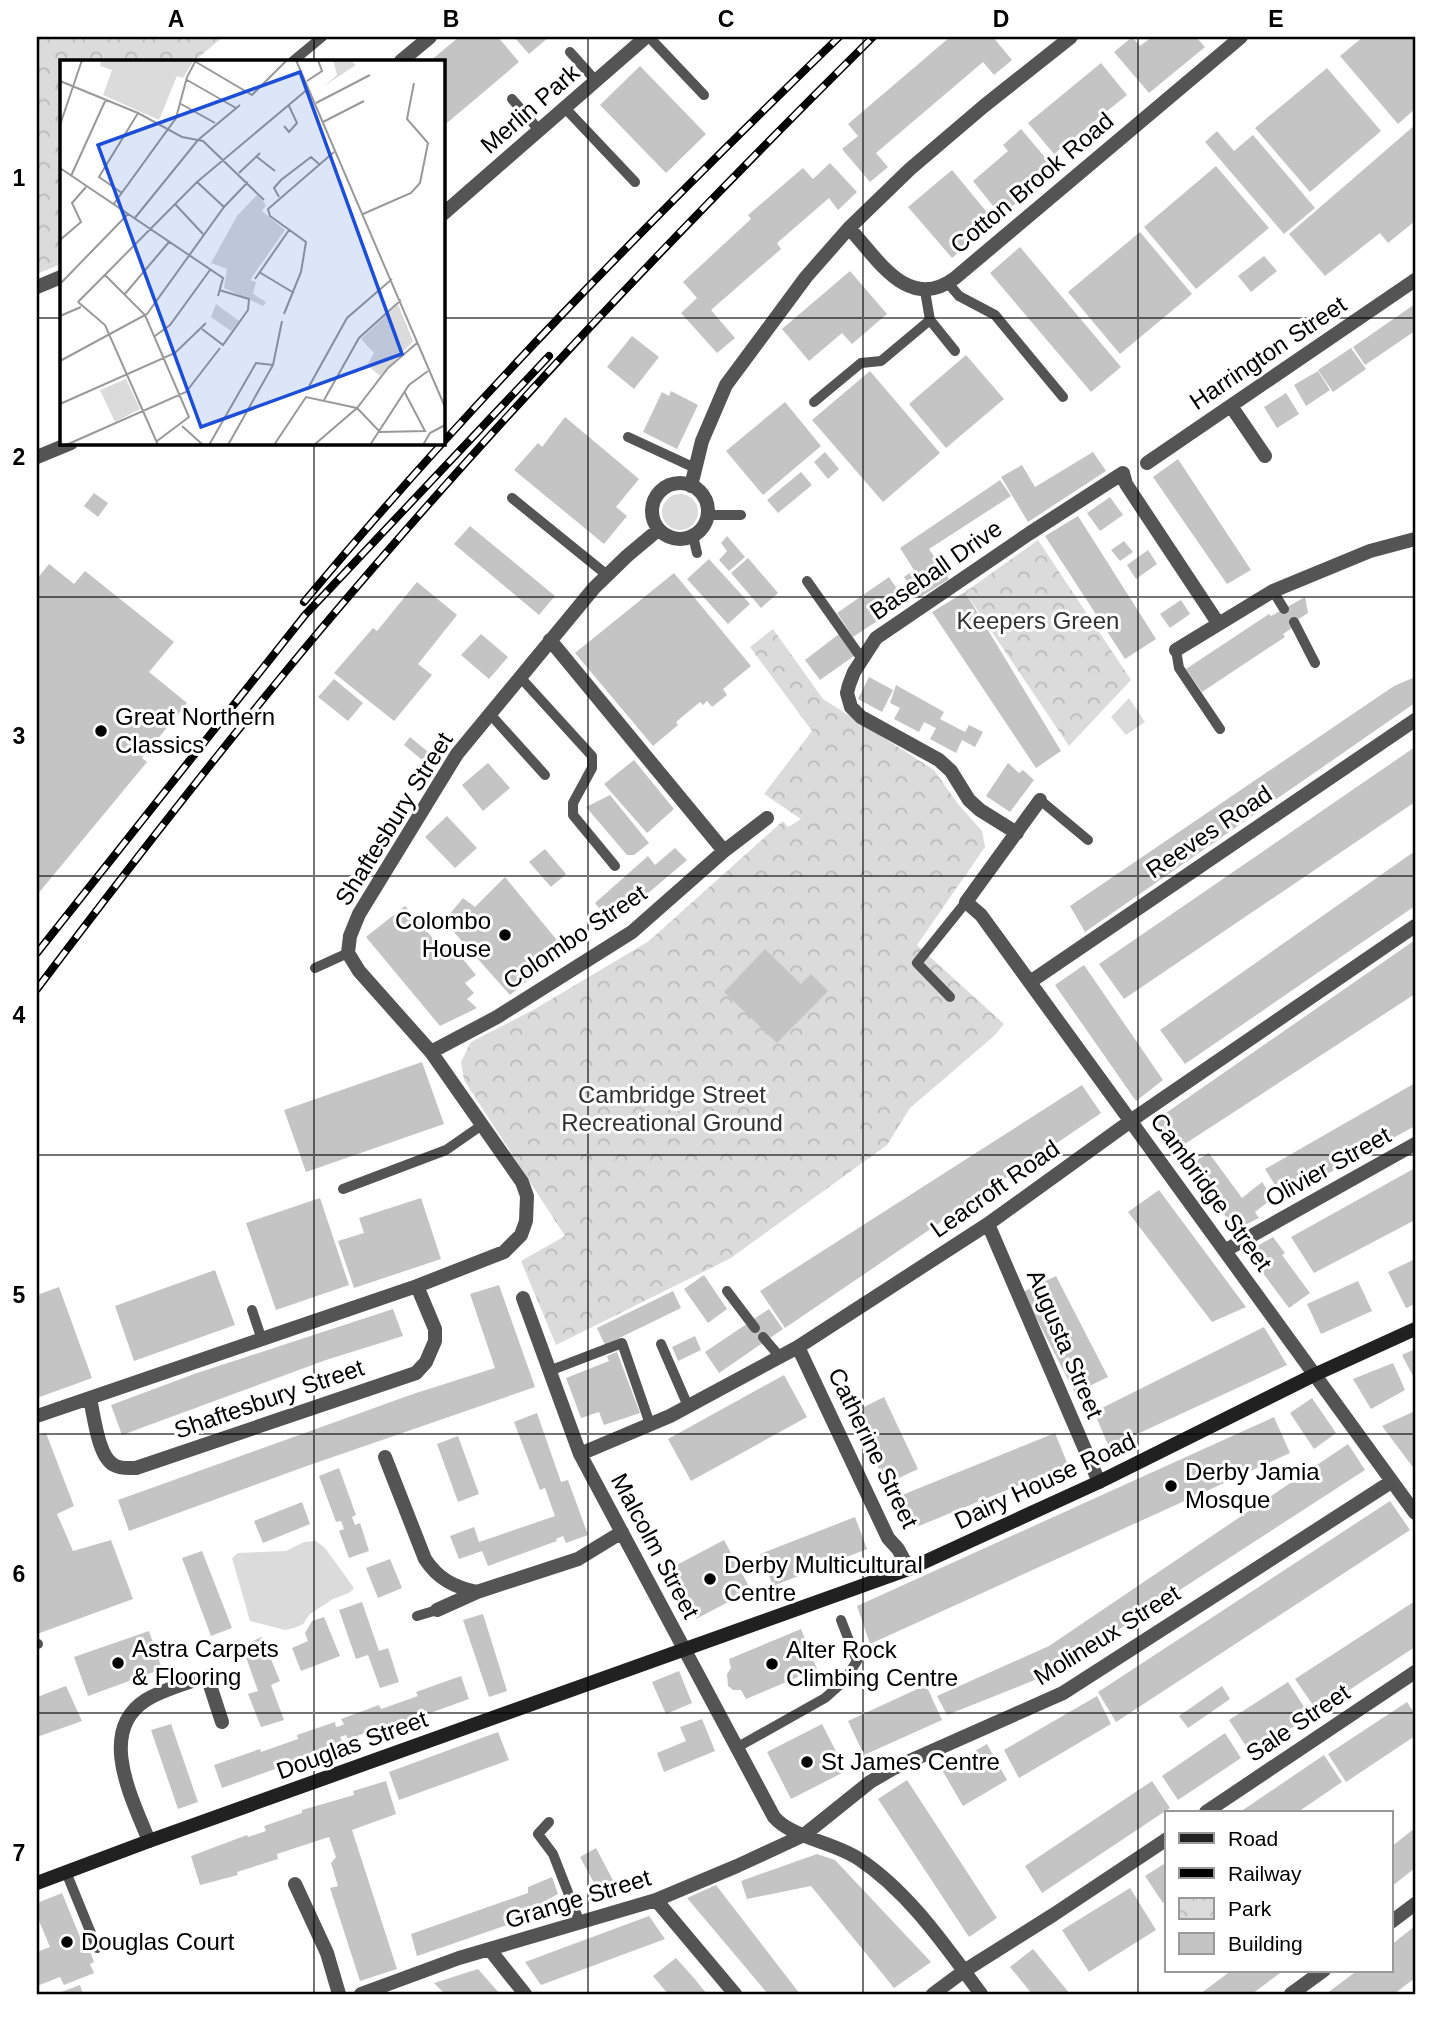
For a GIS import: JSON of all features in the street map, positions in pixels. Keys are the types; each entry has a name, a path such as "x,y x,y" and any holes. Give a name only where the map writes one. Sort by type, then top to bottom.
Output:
{"street":[{"path":"402,60 430,37"},
{"name":"Merlin Park","path":"444,213 645,37"},
{"path":"691,486 708,423 726,385 806,277 849,228 920,160 1071,37"},
{"name":"Cotton Brook Road","path":"925,291 948,283 1241,37"},
{"path":"849,228 897,280 910,288 925,291"},
{"path":"37,287 60,277"},
{"name":"Harrington Street","path":"1147,463 1415,280"},
{"path":"1231,406 1265,456"},
{"path":"37,457 70,444"},
{"name":"Baseball Drive","path":"1017,833 969,800 951,771 939,760 862,717 851,707 849,685 876,638 1030,533 1124,479 1217,623"},
{"path":"671,484 691,486 705,499 708,515 701,531 693,536 680,540 670,538 658,530 653,521 651,511 657,495 671,484"},
{"name":"Shaftesbury Street","path":"348,953 350,936 359,914 457,754 607,575 658,530"},
{"path":"1176,650 1273,591 1370,551 1415,539"},
{"path":"550,640 724,851"},
{"name":"Reeves Road","path":"1030,982 1415,720"},
{"path":"966,902 1040,800"},
{"name":"Colombo Street","path":"431,1052 497,1017 632,932 724,851 767,818"},
{"name":"Cambridge Street","path":"966,902 981,915 1415,1513"},
{"name":"Leacroft Road","path":"580,1454 688,1406 798,1347 988,1224 1130,1121 1415,926"},
{"path":"37,1416 418,1286 504,1252 521,1235 526,1221 527,1196 522,1182 431,1052 359,971 348,953"},
{"name":"Olivier Street","path":"1226,1250 1415,1144"},
{"name":"Augusta Street","path":"988,1224 1099,1482"},
{"name":"Shaftesbury Street","path":"90,1399 103,1455 113,1465 136,1468 367,1391 416,1373 432,1351 435,1329 418,1286"},
{"name":"Malcolm Street","path":"523,1298 580,1454 768,1806 780,1824 842,1849 862,1860 887,1882 924,1921 981,1994"},
{"name":"Dairy House Road","path":"683,1651 909,1569 1099,1482 1314,1375 1415,1329"},
{"name":"Catherine Street","path":"798,1347 888,1538 898,1549 909,1569"},
{"path":"385,1457 430,1568 449,1584 477,1592"},
{"name":"Molineux Street","path":"804,1835 870,1782 894,1768 1063,1693 1391,1482"},
{"path":"437,1609 477,1592 578,1559 622,1532"},
{"name":"Douglas Street","path":"37,1883 683,1651"},
{"path":"149,1841 128,1786 121,1756 122,1733 132,1713 147,1700 207,1676 222,1722"},
{"name":"Sale Street","path":"1208,1811 1414,1676"},
{"name":"Grange Street","path":"361,1994 459,1958 656,1900 804,1835"},
{"path":"933,1994 1165,1840"},
{"path":"295,1884 327,1953 339,1994"},
{"path":"656,1900 735,1994"},
{"path":"1392,1921 1415,1904"},
{"path":"490,1951 525,1994"},
{"path":"1291,1994 1321,1972"}],"lane":[{"path":"294,60 323,37"},
{"path":"645,37 704,95"},
{"path":"570,52 596,81"},
{"path":"512,99 539,130"},
{"path":"565,108 635,182"},
{"path":"948,283 959,296 995,315 1063,397"},
{"path":"925,291 930,320 955,351"},
{"path":"814,401 861,363 881,361 930,320"},
{"path":"628,437 695,468"},
{"path":"512,498 607,575"},
{"path":"708,515 741,515"},
{"path":"693,536 697,553"},
{"path":"807,581 862,659"},
{"path":"1273,591 1284,609"},
{"path":"1294,622 1315,663"},
{"path":"1176,650 1179,668 1220,729"},
{"path":"520,677 592,756 592,768 573,803 573,815 615,866"},
{"path":"490,714 545,775"},
{"path":"1040,800 1088,840"},
{"path":"950,997 917,963 966,902"},
{"path":"315,968 348,953"},
{"path":"343,1189 446,1150 482,1125"},
{"path":"727,1291 755,1328"},
{"path":"251,1310 262,1340"},
{"path":"763,1337 779,1357"},
{"path":"550,1371 622,1343 650,1424"},
{"path":"661,1344 688,1406"},
{"path":"417,1616 437,1609"},
{"path":"736,1748 825,1698 843,1682 857,1661 841,1620"},
{"path":"549,1822 538,1834 553,1854 580,1923"},
{"path":"66,1872 97,1948"}],"green space":[{"path":"37,37 223,37 195,60 60,60 60,264 37,274"},
{"path":"680,494 693,499 698,512 693,525 680,530 667,525 662,512 667,499"},
{"name":"Keepers Green","path":"1038,540 1131,680 1069,746 965,592"},
{"name":"Cambridge Street Recreational Ground","path":"773,629 823,699 934,770 958,804 982,831 985,847 917,945 1004,1024 994,1036 910,1108 887,1145 731,1258 556,1345 521,1261 565,1236 464,1080 461,1062 471,1042 535,1009 649,941 783,821 788,827 801,819 764,794 812,731 750,647"},
{"path":"1129,698 1145,722 1126,735 1111,717"},
{"path":"316,1541 325,1548 354,1588 310,1614 303,1624 294,1628 285,1630 250,1621 232,1558 238,1553 286,1551 304,1542"}],"building":[{"path":"459,37 498,37 519,62 447,123 444,120 444,60 431,60"},
{"path":"514,37 549,37 529,54"},
{"path":"950,37 993,37 1012,60 994,75 983,62 876,153 888,167 870,182 842,149 858,136 848,124"},
{"path":"1132,37 1140,46 1152,37 1196,37 1205,47 1149,93 1114,52"},
{"path":"1363,37 1415,37 1415,109 1398,124 1340,56"},
{"path":"1101,63 1127,95 1054,154 1028,123"},
{"path":"640,66 706,134 666,173 600,105"},
{"path":"1327,68 1381,131 1310,192 1255,128"},
{"path":"1415,125 1415,221 1388,243 1380,233 1325,276 1289,234"},
{"path":"1021,129 1049,162 1032,176 1036,180 1025,189 1028,193 1001,216 973,181 1008,151 1003,145"},
{"path":"1217,131 1234,151 1253,135 1315,208 1284,234 1205,142"},
{"path":"830,163 857,192 838,210 829,198 777,243 781,249 711,310 735,338 717,353 681,313 697,298 683,282 751,219 748,215 803,168 813,179"},
{"path":"1216,166 1269,228 1196,289 1144,227"},
{"path":"952,170 995,222 952,258 908,207"},
{"path":"1140,232 1192,294 1120,354 1068,292"},
{"path":"1020,247 1121,367 1091,392 990,273"},
{"path":"1264,256 1277,271 1251,292 1238,276"},
{"path":"850,271 887,314 852,344 842,333 809,361 782,329"},
{"path":"1415,304 1415,331 1365,365 1353,347"},
{"path":"632,336 659,357 634,389 607,367"},
{"path":"1351,348 1366,369 1333,392 1318,370"},
{"path":"966,355 1004,399 946,448 909,404"},
{"path":"870,371 940,453 883,502 812,420"},
{"path":"1318,371 1330,390 1306,406 1294,385"},
{"path":"671,391 698,405 677,449 643,432 662,392 669,396"},
{"path":"1286,393 1299,414 1277,428 1264,407"},
{"path":"785,402 821,446 763,495 726,451"},
{"path":"565,417 639,479 616,507 627,516 604,544 514,470 538,443 542,447"},
{"path":"825,452 839,469 828,479 814,462"},
{"path":"1093,452 1106,471 1028,522 1001,477 1022,465 1035,487"},
{"path":"1178,459 1251,570 1227,584 1153,477"},
{"path":"801,472 812,485 778,513 767,500"},
{"path":"1000,480 1011,496 929,549 949,579 919,598 904,577 914,570 900,548"},
{"path":"94,493 108,503 98,517 84,506"},
{"path":"1110,497 1123,515 1100,531 1087,513"},
{"path":"1078,516 1156,639 1125,659 1045,536"},
{"path":"470,526 555,596 539,615 454,544"},
{"path":"727,536 745,557 729,571 719,560 727,551 721,543"},
{"path":"1124,541 1133,552 1120,561 1111,550"},
{"path":"1148,550 1157,564 1136,579 1127,565"},
{"path":"748,558 778,593 761,608 731,573"},
{"path":"709,559 750,604 728,624 687,579"},
{"name":"Great Northern Classics","path":"49,564 74,584 85,571 174,642 149,672 187,703 142,758 147,762 37,895 37,579"},
{"path":"674,573 751,666 723,689 727,695 712,707 707,701 703,705 700,702 653,746 575,653"},
{"path":"889,577 906,602 853,637 837,613"},
{"path":"417,582 457,615 418,664 432,675 394,721 334,673 373,628 377,631"},
{"path":"965,592 1061,751 1036,768 932,612"},
{"path":"1305,597 1308,613 1294,622 1292,628 1283,634 1285,637 1202,692 1186,669 1269,614 1271,616"},
{"path":"1181,600 1190,614 1170,628 1160,614"},
{"path":"481,634 508,657 489,679 461,655"},
{"path":"839,634 854,656 820,680 805,660"},
{"path":"869,677 893,690 882,712 858,699"},
{"path":"1415,677 1415,703 1085,932 1070,906 1394,686"},
{"path":"334,679 363,703 348,721 318,697"},
{"path":"896,685 944,712 940,719 965,732 969,725 983,732 975,747 962,740 956,753 930,739 936,728 924,722 919,732 894,719 900,708 890,703"},
{"path":"410,737 432,755 426,763 404,745"},
{"path":"1415,747 1415,802 1124,999 1099,964"},
{"path":"634,760 674,809 647,833 604,784"},
{"path":"488,763 510,788 483,811 462,785"},
{"path":"1008,763 1019,773 1023,770 1034,780 1010,812 986,796"},
{"path":"610,795 649,843 634,855 627,855 586,807"},
{"path":"447,816 477,848 455,868 425,837"},
{"path":"675,848 687,860 612,924 595,903 648,856 655,865"},
{"path":"545,849 566,874 551,887 529,862"},
{"path":"1415,851 1415,906 1185,1064 1160,1030"},
{"name":"Colombo House","path":"505,877 565,950 510,995 444,921 463,898 475,907"},
{"path":"405,906 442,949 450,943 476,975 465,983 474,993 467,999 477,1008 440,1026 366,937"},
{"path":"1415,940 1415,994 1174,1151 1153,1122"},
{"path":"765,949 801,984 811,974 828,991 777,1043 724,992"},
{"path":"1084,965 1163,1080 1136,1101 1055,985"},
{"path":"422,1062 444,1124 306,1172 284,1110"},
{"path":"1415,1083 1415,1126 1283,1198 1265,1169"},
{"path":"1082,1085 1101,1113 785,1328 760,1291"},
{"path":"1209,1153 1242,1198 1262,1182 1273,1198 1255,1212 1259,1218 1233,1231 1223,1212 1188,1165"},
{"path":"1415,1168 1415,1220 1314,1273 1291,1237"},
{"path":"1159,1190 1246,1307 1212,1322 1128,1212"},
{"path":"320,1198 349,1285 276,1310 246,1223"},
{"path":"421,1198 441,1259 354,1288 338,1241 364,1233 359,1218"},
{"path":"1273,1237 1285,1253 1282,1255 1310,1293 1289,1308 1247,1252"},
{"path":"1415,1259 1415,1304 1406,1308 1388,1272"},
{"path":"215,1270 235,1325 134,1361 115,1306"},
{"path":"704,1275 727,1309 708,1323 684,1289"},
{"path":"1056,1276 1108,1377 1075,1393 1023,1292"},
{"path":"1358,1281 1372,1311 1321,1334 1307,1304"},
{"path":"499,1285 535,1387 129,1531 118,1500 413,1394 495,1368 470,1294"},
{"path":"59,1287 92,1378 37,1398 37,1295"},
{"path":"673,1291 681,1308 605,1345 597,1328"},
{"path":"393,1309 403,1336 326,1360 122,1435 111,1405 197,1373"},
{"path":"769,1309 783,1329 719,1373 705,1352"},
{"path":"1264,1327 1287,1365 1109,1447 1094,1412"},
{"path":"695,1336 701,1350 678,1361 672,1347"},
{"path":"1415,1349 1415,1380 1402,1355"},
{"path":"617,1352 640,1413 604,1425 599,1412 581,1418 566,1378 609,1361 607,1356"},
{"path":"1393,1363 1405,1390 1371,1409 1353,1379"},
{"path":"784,1375 807,1417 691,1481 668,1439"},
{"path":"884,1397 918,1469 886,1484 852,1413"},
{"path":"1312,1398 1336,1433 1314,1449 1290,1413"},
{"path":"1415,1411 1415,1470 1382,1426"},
{"path":"537,1413 561,1482 568,1480 588,1535 566,1543 563,1536 556,1539 557,1541 488,1566 482,1551 459,1559 450,1536 474,1527 479,1542 555,1516 545,1488 540,1490 514,1422"},
{"path":"1274,1417 1290,1453 870,1644 857,1606"},
{"path":"46,1433 74,1506 57,1514 73,1551 111,1540 133,1599 37,1634 37,1436"},
{"path":"1055,1433 1068,1465 914,1528 902,1495"},
{"path":"458,1436 479,1494 458,1502 437,1444"},
{"path":"1348,1444 1365,1470 1050,1674 947,1715 937,1696 1049,1646"},
{"path":"339,1468 356,1515 352,1517 355,1525 360,1523 369,1551 349,1558 339,1531 344,1529 341,1521 336,1522 319,1476"},
{"path":"1390,1501 1410,1530 1116,1722 1098,1692"},
{"path":"302,1502 310,1524 263,1543 254,1521"},
{"path":"855,1517 867,1549 773,1586 760,1554"},
{"name":"Derby Multicultural Centre","path":"724,1540 751,1590 696,1619 669,1569"},
{"path":"202,1551 232,1628 211,1636 182,1558"},
{"path":"390,1559 402,1588 378,1598 366,1568"},
{"path":"1415,1601 1415,1647 1317,1711 1295,1679"},
{"path":"362,1602 379,1651 388,1648 399,1682 380,1688 368,1655 356,1659 339,1610"},
{"path":"483,1614 507,1691 489,1697 463,1620"},
{"path":"324,1617 340,1656 301,1671 292,1648 308,1641 305,1633 312,1621"},
{"name":"Alter Rock Climbing Centre","path":"801,1629 817,1669 746,1699 741,1690 733,1690 728,1686 727,1674 731,1668 729,1659"},
{"name":"Astra Carpets & Flooring","path":"149,1631 162,1669 88,1696 74,1657"},
{"path":"262,1637 280,1681 271,1685 284,1720 261,1727 248,1694 258,1691 242,1646"},
{"path":"679,1671 692,1703 666,1714 652,1682"},
{"path":"461,1676 469,1699 386,1729 385,1726 348,1739 346,1735 340,1737 342,1741 304,1755 306,1758 222,1788 214,1765 298,1739 297,1735 335,1722 336,1727 340,1726 344,1724 341,1719 379,1705 381,1709 418,1696 416,1692"},
{"path":"1288,1682 1310,1716 1251,1754 1229,1720"},
{"path":"926,1685 942,1720 864,1755 848,1721"},
{"path":"66,1686 82,1721 37,1737 37,1697"},
{"path":"1222,1686 1230,1699 1188,1728 1179,1716"},
{"path":"1097,1696 1111,1724 1019,1778 1004,1750"},
{"path":"1407,1702 1415,1714 1415,1736 1346,1782 1328,1754"},
{"path":"702,1719 715,1751 664,1772 657,1753 686,1741 680,1727"},
{"path":"171,1724 198,1802 178,1809 151,1730"},
{"name":"St James Centre","path":"822,1724 846,1771 791,1799 767,1752"},
{"path":"498,1732 509,1760 399,1800 389,1772"},
{"path":"1225,1733 1241,1758 1178,1800 1162,1776"},
{"path":"987,1744 1007,1780 963,1806 942,1770"},
{"path":"1324,1755 1342,1782 1299,1811 1241,1811"},
{"path":"907,1780 997,1918 969,1937 878,1799"},
{"path":"386,1781 396,1814 352,1830 397,1969 360,1981 330,1888 338,1886 331,1863 336,1857 329,1837 277,1854 278,1859 237,1872 238,1875 200,1885 191,1856 247,1835 248,1837 266,1831 264,1826 302,1813 302,1810 354,1795 353,1791"},
{"path":"1152,1781 1170,1808 1042,1893 1025,1866"},
{"path":"1415,1828 1415,1868 1392,1886 1392,1846"},
{"path":"596,1848 617,1888 601,1896 580,1857"},
{"path":"817,1854 835,1860 931,1962 894,1988 811,1886 747,1899 741,1881"},
{"path":"1165,1863 1165,1902 1163,1903 1145,1876"},
{"path":"552,1877 558,1894 545,1901 548,1911 417,1956 411,1934 528,1893 528,1887"},
{"path":"716,1885 800,1994 768,1994 687,1898"},
{"path":"1130,1888 1156,1930 1089,1972 1062,1930"},
{"name":"Douglas Court","path":"62,1893 80,1937 84,1935 94,1962 90,1964 94,1973 64,1985 60,1977 37,1986 37,1952 50,1947 37,1916 37,1903"},
{"path":"649,1916 665,1939 541,1985 525,1962"},
{"path":"1415,1926 1415,1978 1394,1994 1326,1994 1355,1972 1392,1972 1392,1944"},
{"path":"1033,1949 1070,1994 1032,1994 1010,1967"},
{"path":"676,1958 707,1994 668,1994 653,1976"},
{"path":"478,1969 500,1994 445,1994 434,1983"},
{"path":"1229,1972 1281,1972 1252,1994 1200,1994"},
{"path":"80,1985 83,1994 56,1994"}],"railway":[{"path":"444,441 632,242 839,37"},
{"path":"37,989 212,762 387,552 590,327 873,37"},
{"path":"37,953 305,615 549,356"},
{"path":"304,602 441,444"}],"place":[{"name":"Great Northern Classics","path":"101,731"},
{"name":"Colombo House","path":"505,935"},
{"name":"Derby Jamia Mosque","path":"1171,1486"},
{"name":"Derby Multicultural Centre","path":"710,1579"},
{"name":"Astra Carpets & Flooring","path":"118,1663"},
{"name":"Alter Rock Climbing Centre","path":"772,1664"},
{"name":"St James Centre","path":"807,1762"},
{"name":"Douglas Court","path":"67,1942"}]}
